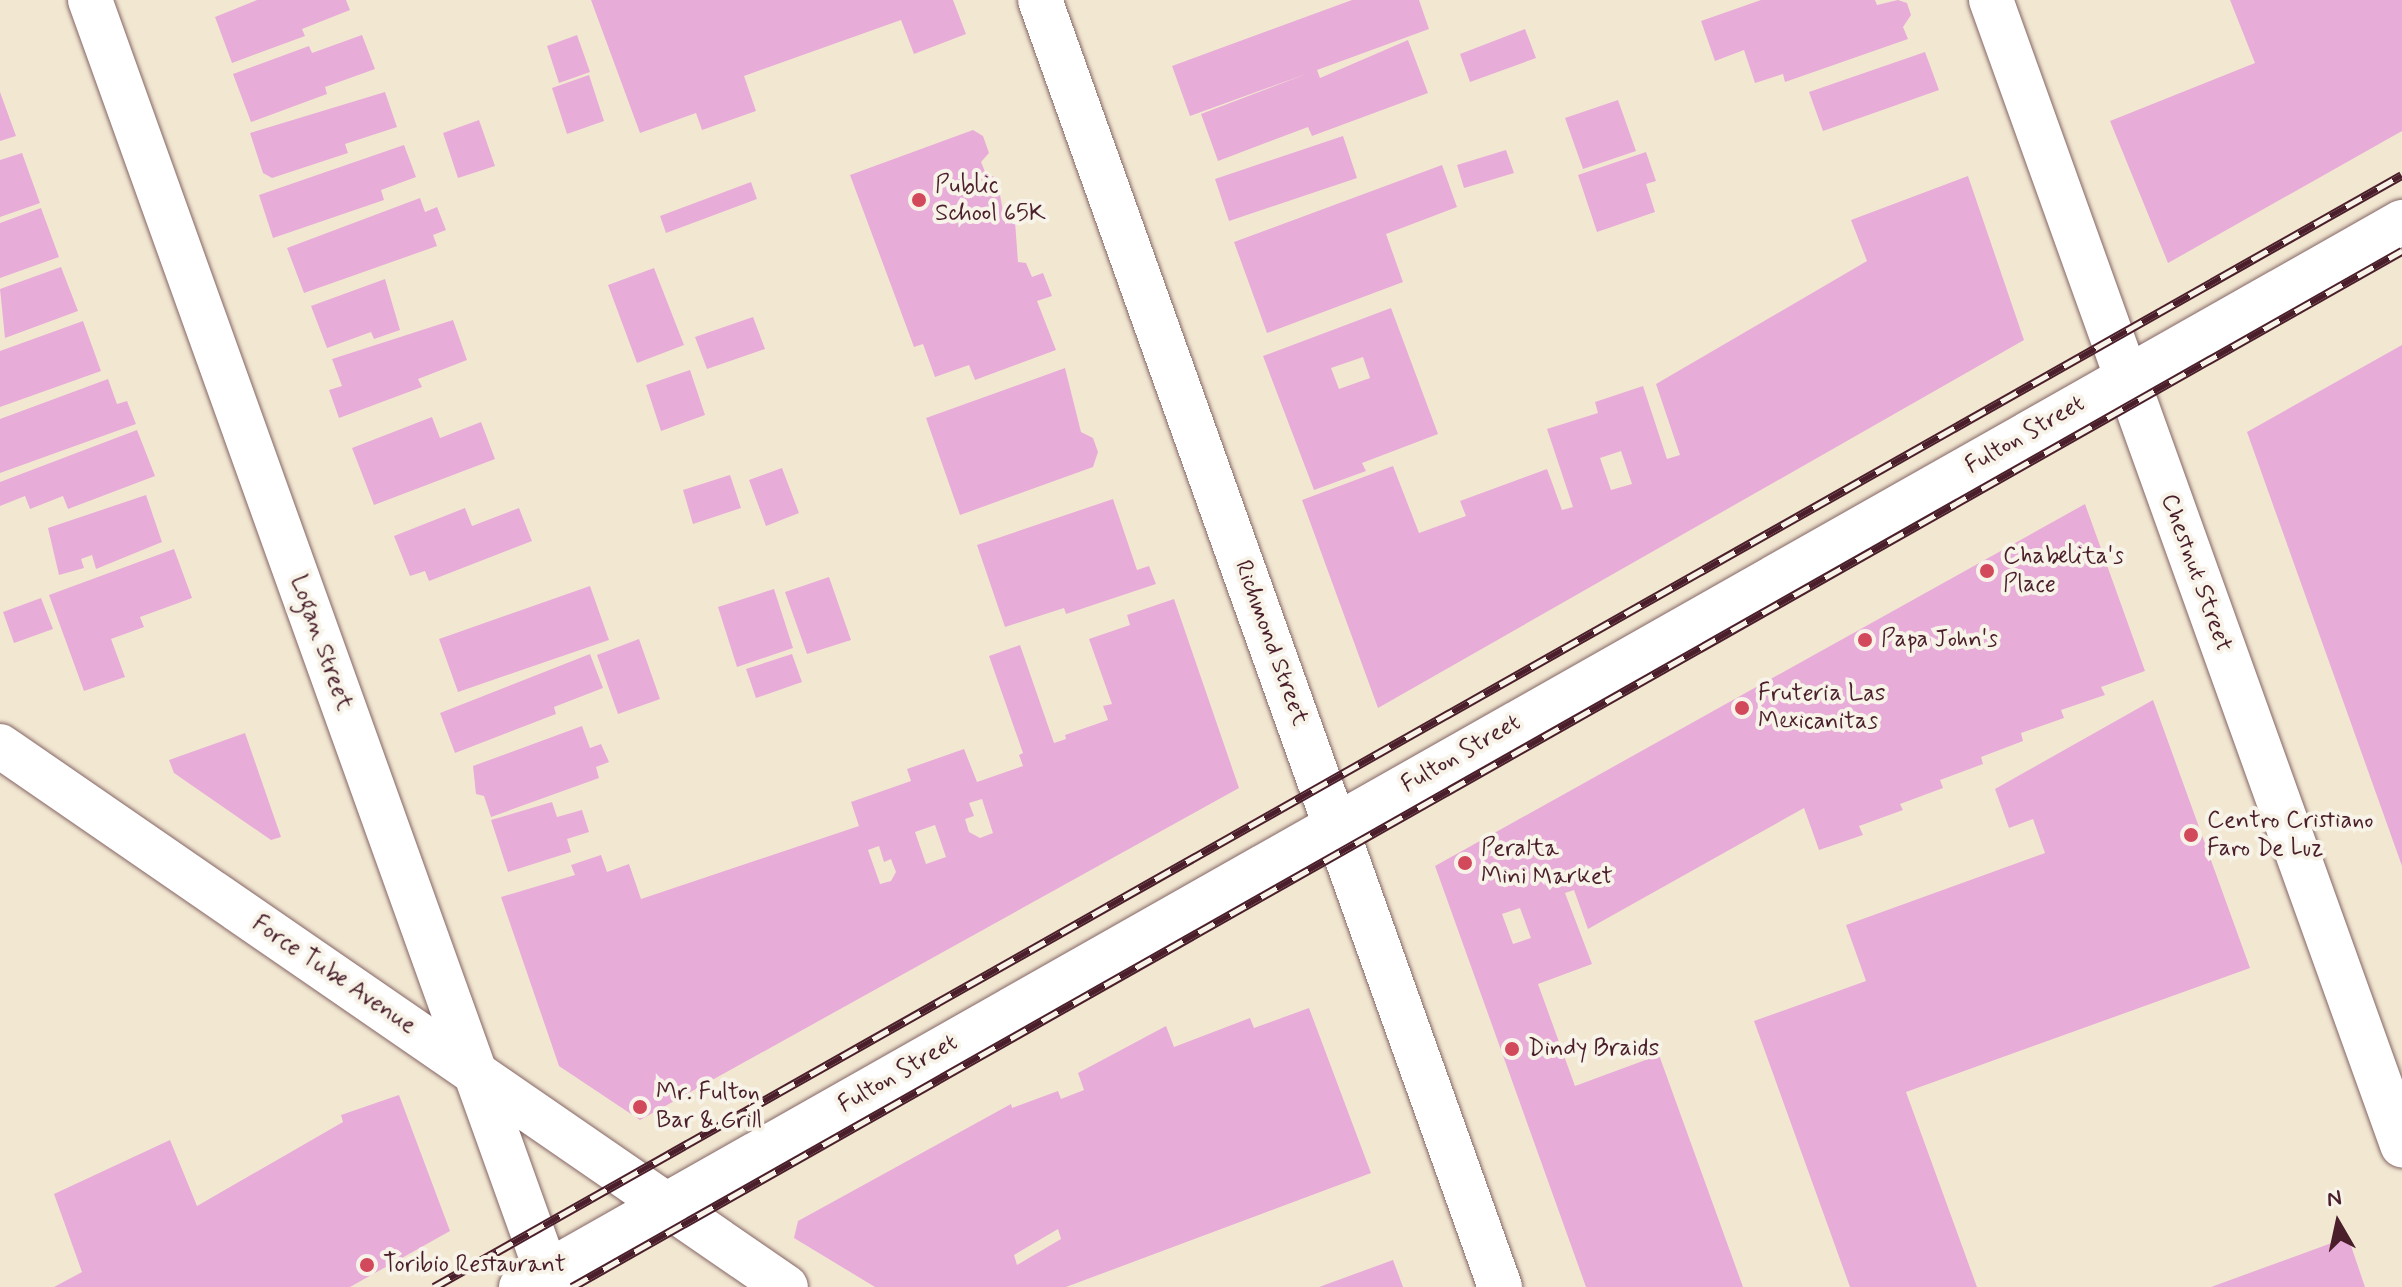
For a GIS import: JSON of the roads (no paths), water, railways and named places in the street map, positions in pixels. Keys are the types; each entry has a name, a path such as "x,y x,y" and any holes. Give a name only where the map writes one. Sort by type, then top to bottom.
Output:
{"street":[{"name":"Logan Street","path":"90,0 475,1073 540,1282"},
{"name":"Richmond Street","path":"1040,0 1500,1287"},
{"name":"Chestnut Street","path":"1991,0 2402,1145"},
{"name":"Fulton Street","path":"540,1282 667,1204 2402,222"},
{"name":"Force Tube Avenue","path":"0,746 786,1287"}],"railway":[{"path":"434,1287 2402,175"},
{"path":"572,1287 2402,251"}],"place":[{"name":"Public School 65K","path":"919,200"},
{"name":"Chabelita's Place","path":"1987,571"},
{"name":"Papa John's","path":"1865,640"},
{"name":"Fruteria Las Mexicanitas","path":"1742,708"},
{"name":"Centro Cristiano Faro De Luz","path":"2191,835"},
{"name":"Peralta Mini Market","path":"1465,863"},
{"name":"Dindy Braids","path":"1512,1049"},
{"name":"Mr. Fulton Bar & Grill","path":"640,1107"},
{"name":"Toribio Restaurant","path":"367,1265"}]}
